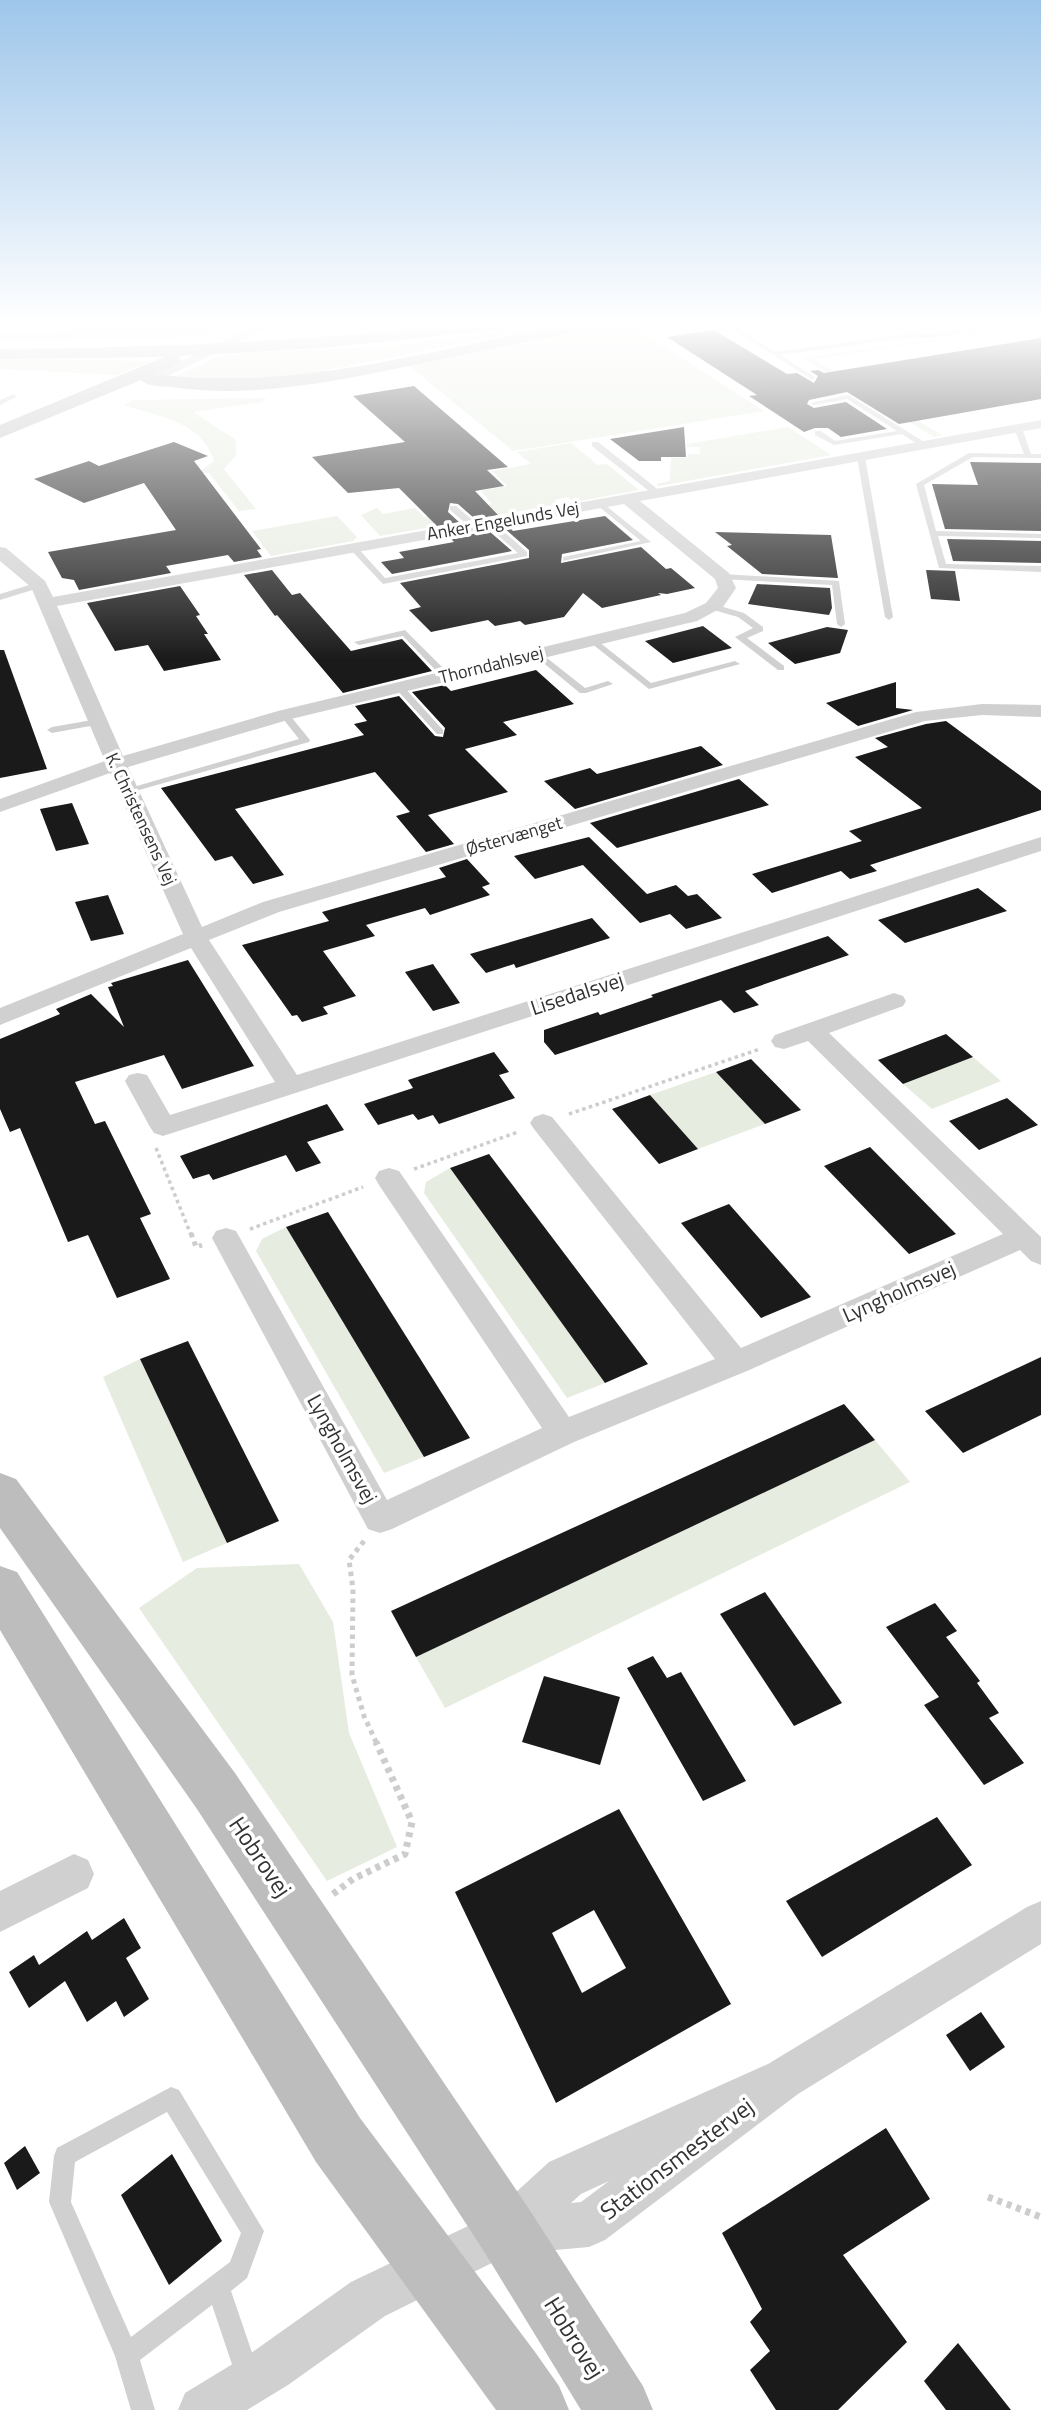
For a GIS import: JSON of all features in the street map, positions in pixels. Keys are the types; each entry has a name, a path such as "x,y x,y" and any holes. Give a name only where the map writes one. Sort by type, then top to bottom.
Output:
{"main road":[{"path":"0,449 27,435"},
{"name":"Hobrovej","path":"0,1492 216,1791 507,2231 619,2410"},
{"path":"0,1587 364,2180 433,2268 535,2410"}],"street":[{"name":"Anker Engelunds Vej","path":"47,603 980,435"},
{"path":"628,499 723,578 727,588 721,600 713,607"},
{"name":"K. Christensens Vej","path":"0,552 39,584 116,764 195,936 290,1086"},
{"name":"Thorndahlsvej","path":"0,806 116,764 285,715 691,617 713,607"},
{"name":"Østervænget","path":"0,1017 271,907 923,716 998,708 1041,711"},
{"name":"Lisedalsvej","path":"163,1127 1041,844"},
{"path":"784,1041 894,1001"},
{"name":"Lyngholmsvej","path":"226,1238 380,1519 563,1433 1032,1246 811,1031"},
{"path":"138,1081 163,1127"},
{"path":"543,1123 736,1363"},
{"path":"389,1178 563,1433"},
{"path":"0,1912 74,1874"},
{"name":"Stationsmestervej","path":"507,2231 589,2224 783,2079 1038,1928"},
{"path":"202,2410 368,2299 507,2231"}],"lane":[{"path":"822,435 834,443 881,435"},
{"path":"908,435 925,445"},
{"path":"1020,435 1028,455"},
{"path":"595,444 657,493"},
{"path":"1041,456 972,455 920,485 942,566 1041,569"},
{"path":"861,457 889,617"},
{"path":"566,559 647,542 600,503"},
{"path":"353,548 383,581 524,554 453,508"},
{"path":"933,533 1041,536"},
{"path":"723,578 836,583 841,624"},
{"path":"0,597 39,584"},
{"path":"713,607 741,615 760,629 740,637 781,668"},
{"path":"359,642 405,633 446,676"},
{"path":"594,641 649,686 735,664"},
{"path":"538,654 583,691 608,684"},
{"path":"400,688 440,732"},
{"path":"128,790 305,740 285,715"},
{"path":"52,730 98,722"},
{"path":"127,2355 239,2270 253,2231 171,2098 65,2157 60,2202 127,2355 143,2410"},
{"path":"218,2287 249,2381"}],"path":[{"path":"163,1127 156,1150 196,1247 543,1123 784,1041"},
{"path":"353,1879 405,1854 412,1822 364,1716 352,1675 353,1588 349,1560 380,1519"},
{"path":"988,2197 1041,2217"}],"shaded area":[{"path":"198,435 229,435 236,440 236,455 224,469 256,509 239,511 209,473 198,473 214,461"},
{"path":"494,435 610,435 513,451"},
{"path":"738,435 801,435 831,455 659,486 656,484 670,481 671,458 687,458 688,454 700,454 700,447 687,447 687,444"},
{"path":"571,443 598,465 607,464 639,490 574,502 567,497 555,500 559,504 492,516 482,506 492,504 481,491 507,486 492,471 531,464 517,452"},
{"path":"377,508 383,514 415,508 424,517 433,515 442,525 380,536 361,515"},
{"path":"337,516 357,537 353,541 271,556 252,531"},
{"path":"973,1057 1001,1081 932,1109 903,1084"},
{"path":"716,1072 765,1124 698,1149 650,1095"},
{"path":"450,1168 605,1383 567,1398 424,1193 426,1182"},
{"path":"286,1227 424,1457 384,1473 256,1251 262,1239"},
{"path":"140,1359 227,1543 183,1562 103,1377"},
{"path":"875,1440 910,1482 445,1708 416,1657"},
{"path":"299,1564 333,1622 349,1733 397,1847 327,1881 139,1608 197,1568"}],"building":[{"path":"398,435 471,435 508,467 487,470 504,486 475,491 498,515 475,519 458,504 450,503 448,512 459,522 437,526 399,488 348,493 312,457 405,442"},
{"path":"632,435 685,435 686,457 661,457 661,461 639,461 610,439"},
{"path":"174,442 208,456 194,461 261,549 257,550 262,557 234,562 228,555 166,566 171,573 79,590 74,580 62,578 48,552 176,530 144,483 84,503 34,479 89,461 99,466"},
{"path":"970,462 1041,463 1041,531 945,529 932,484 978,485"},
{"path":"605,516 633,540 562,554 561,563 641,547 666,569 671,568 695,588 667,594 658,593 661,595 602,608 583,593 564,617 525,625 520,621 495,626 488,620 431,632 409,610 421,607 400,583 529,558 529,550 504,528 509,527 513,531"},
{"path":"489,531 512,551 392,574 381,562 404,558 399,552 454,542 450,538"},
{"path":"715,532 831,535 838,578 762,574 727,546 732,545"},
{"path":"947,539 1041,541 1041,563 953,561"},
{"path":"272,570 292,595 300,593 351,651 402,639 432,671 343,693 277,615 275,616 244,575"},
{"path":"926,570 955,571 960,601 931,599"},
{"path":"757,584 830,588 832,608 829,615 748,604"},
{"path":"180,586 200,615 196,616 208,634 204,634 221,660 164,671 148,645 115,651 87,603"},
{"path":"703,626 732,648 673,663 645,641"},
{"path":"827,627 848,630 840,653 795,664 768,643"},
{"path":"0,650 4,650 47,769 0,778"},
{"path":"536,670 574,704 503,722 517,735 465,749 508,792 428,815 454,844 426,852 396,816 410,812 375,772 235,809 284,875 253,884 232,856 215,861 161,788 364,735 354,724 367,721 355,706 399,696 435,736 443,737 445,728 412,692 445,685 451,691"},
{"path":"896,682 896,708 913,710 858,726 826,703"},
{"path":"946,721 1041,791 1041,810 870,865 877,871 850,879 841,871 772,893 752,874 862,841 849,831 922,808 855,757 888,747 875,738"},
{"path":"701,746 723,765 575,809 544,781 590,768 597,774"},
{"path":"739,779 769,805 617,848 590,823"},
{"path":"72,803 89,844 56,851 40,809"},
{"path":"589,837 647,894 676,885 688,896 697,894 722,918 686,929 670,914 640,923 583,865 535,879 514,856"},
{"path":"467,859 490,884 482,887 490,895 430,915 425,908 366,925 375,936 323,951 356,996 323,1007 328,1014 302,1022 297,1015 292,1016 242,945 329,921 322,912 446,877 439,868"},
{"path":"978,888 1007,911 905,943 878,920"},
{"path":"108,895 124,934 91,941 75,902"},
{"path":"592,918 610,938 516,968 514,964 486,973 470,954"},
{"path":"828,936 849,955 745,991 759,1005 734,1013 721,1000 555,1055 544,1042 544,1030 598,1012 600,1015 653,997 651,995"},
{"path":"188,960 254,1066 182,1089 164,1055 75,1082 95,1124 105,1121 151,1214 140,1218 170,1279 117,1298 88,1235 68,1242 20,1128 10,1132 0,1109 0,1039 60,1014 56,1009 91,994 124,1027 108,987 113,986 111,983"},
{"path":"433,964 460,1003 433,1011 405,972"},
{"path":"946,1034 973,1057 903,1084 878,1060"},
{"path":"494,1052 509,1072 499,1075 515,1098 439,1124 433,1115 418,1120 413,1114 378,1125 364,1104 413,1088 408,1080"},
{"path":"751,1059 801,1110 765,1124 716,1072"},
{"path":"650,1095 698,1149 659,1164 612,1109"},
{"path":"1007,1098 1038,1125 979,1150 949,1121"},
{"path":"327,1104 344,1130 307,1142 321,1163 296,1172 286,1155 213,1180 209,1174 193,1179 180,1156"},
{"path":"870,1147 956,1234 909,1254 824,1166"},
{"path":"489,1154 648,1364 605,1383 450,1168"},
{"path":"729,1204 811,1297 761,1318 681,1223"},
{"path":"328,1212 470,1438 424,1457 286,1227"},
{"path":"188,1341 279,1521 227,1543 140,1359"},
{"path":"1041,1357 1041,1415 963,1453 925,1411"},
{"path":"844,1404 875,1440 416,1657 391,1611"},
{"path":"765,1592 842,1703 794,1726 720,1614"},
{"path":"935,1603 957,1631 946,1637 980,1681 977,1683 999,1713 989,1718 1024,1763 984,1785 924,1705 939,1697 886,1627"},
{"path":"653,1656 667,1678 681,1672 746,1781 703,1801 627,1668"},
{"path":"544,1676 620,1697 600,1765 522,1742"},
{"path":"619,1809 731,2004 556,2103 455,1892","holes":["594,1910 626,1968 582,1993 552,1933"]},
{"path":"937,1817 972,1865 822,1957 786,1901"},
{"path":"124,1918 141,1948 126,1958 149,1999 124,2017 116,2001 87,2022 65,1981 29,2008 9,1972 34,1955 39,1965 87,1931 92,1940"},
{"path":"981,2012 1005,2047 970,2071 946,2035"},
{"path":"886,2128 930,2199 843,2255 907,2342 838,2410 776,2410 750,2370 770,2351 750,2322 762,2309 722,2233"},
{"path":"25,2146 40,2173 17,2190 4,2163"},
{"path":"172,2154 222,2241 169,2285 121,2195"},
{"path":"958,2343 1011,2410 946,2410 924,2381"}]}
